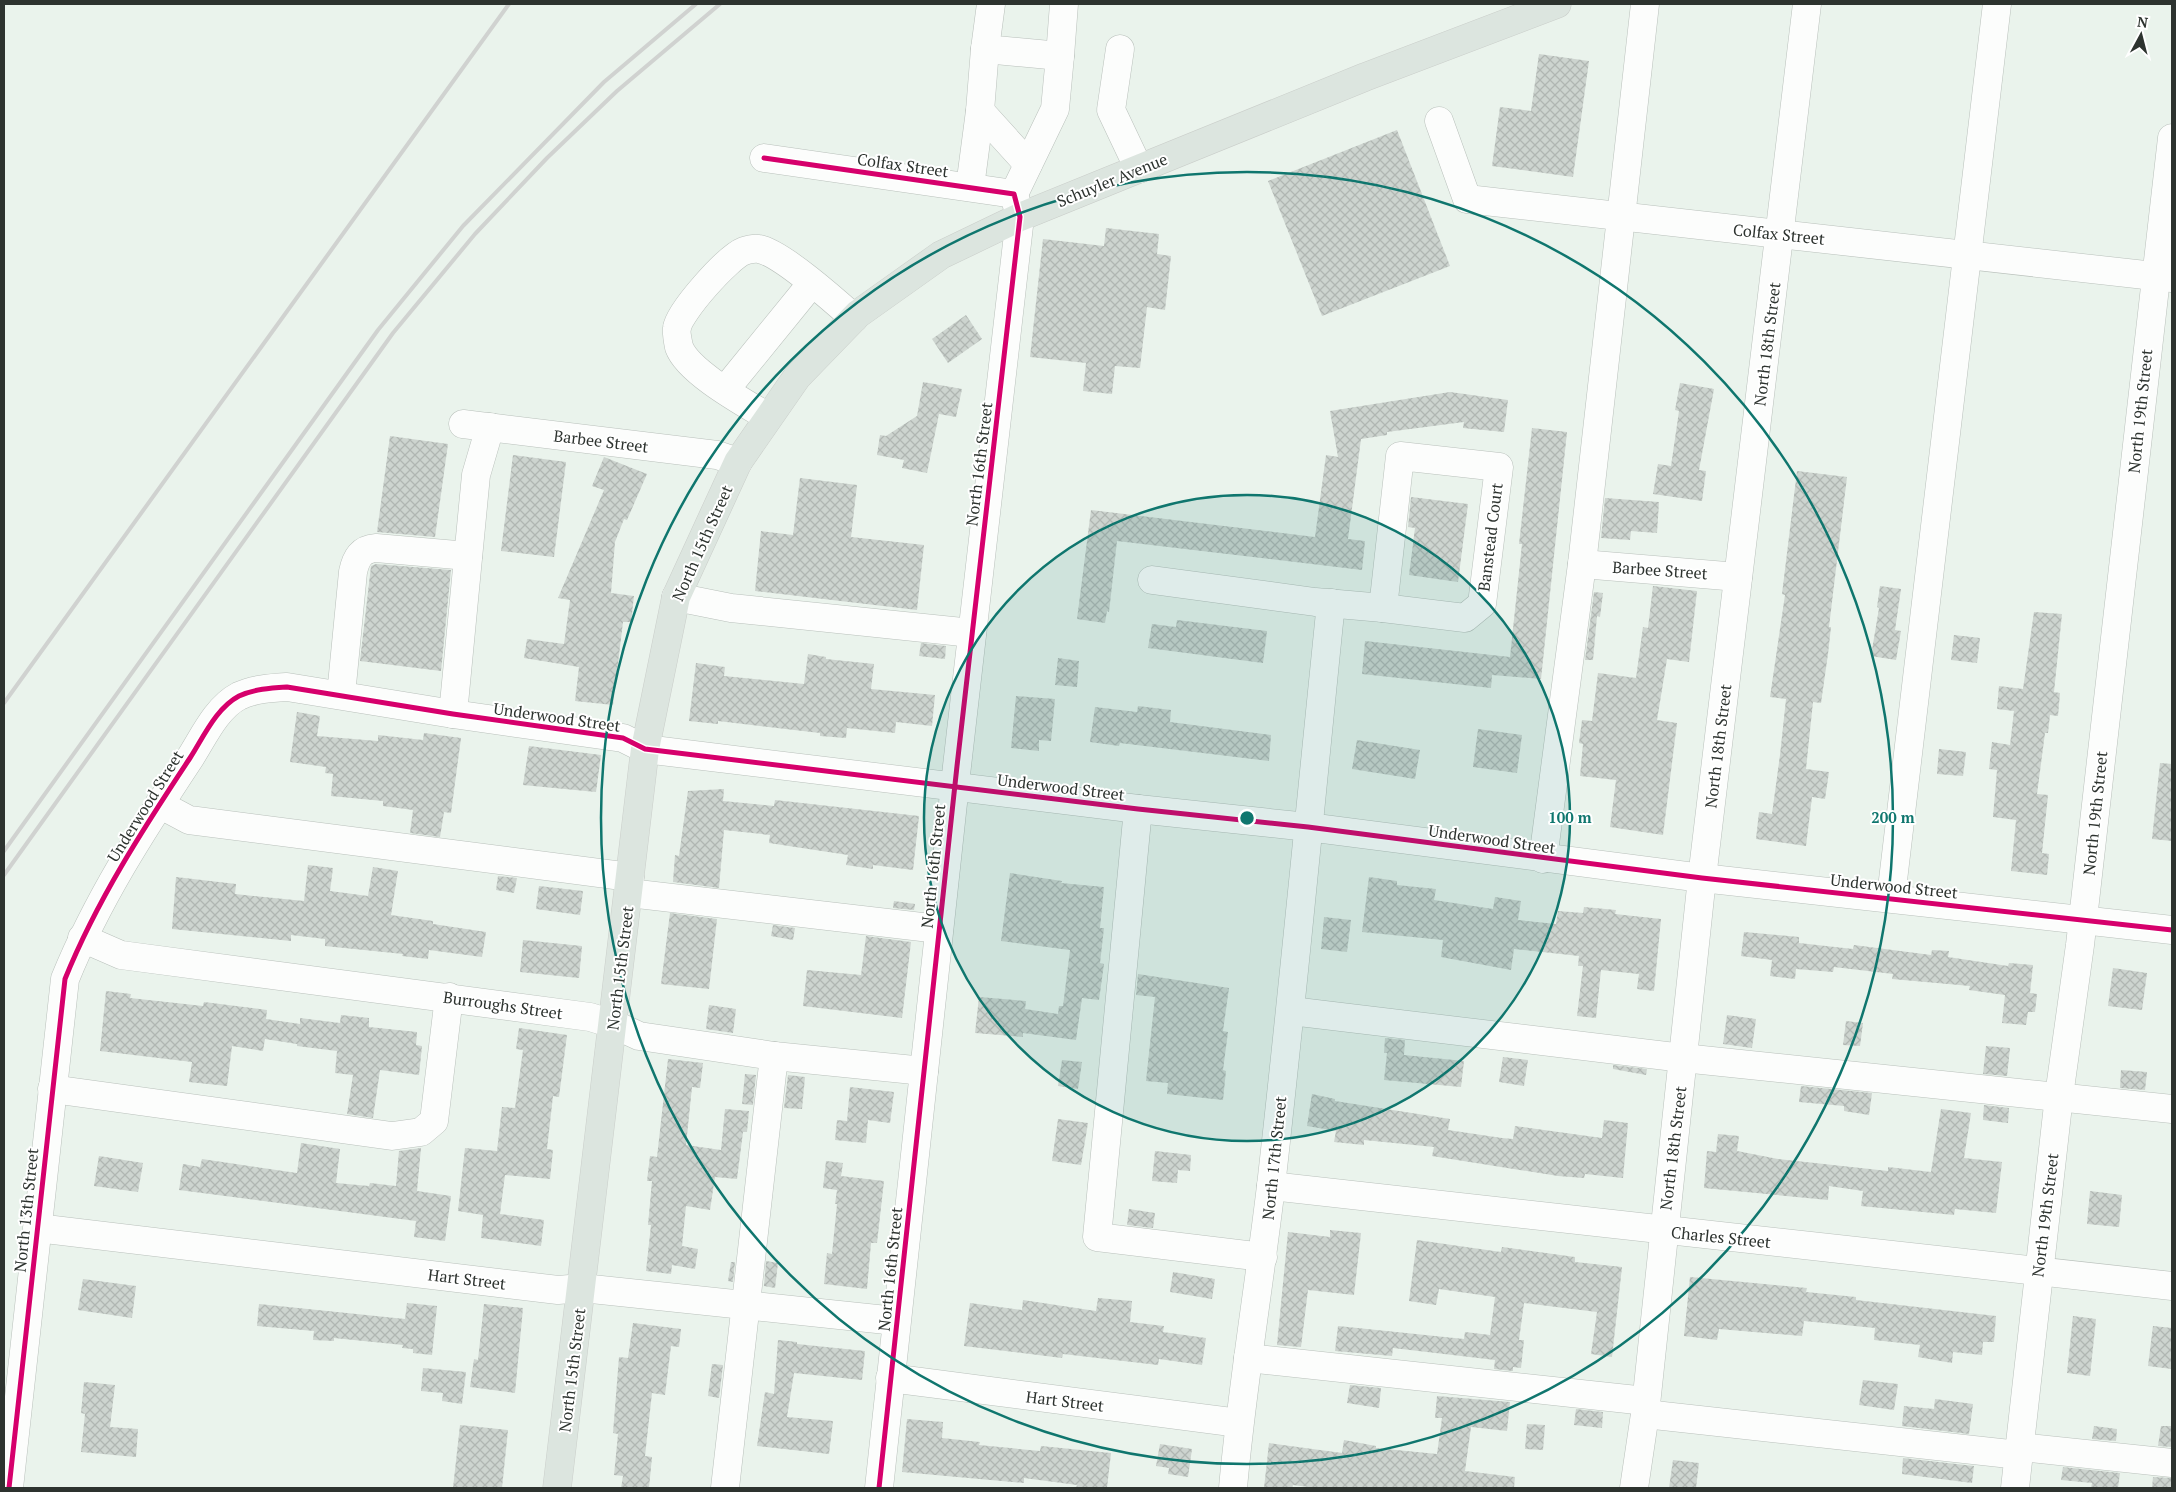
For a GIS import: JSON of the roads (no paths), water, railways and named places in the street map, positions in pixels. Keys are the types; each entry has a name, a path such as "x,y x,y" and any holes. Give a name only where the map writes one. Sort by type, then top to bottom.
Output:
{"main road":[{"name":"Schuyler Avenue","path":"738,462 797,377 854,318 941,255 1017,206 1139,170 1365,77 1517,11 1557,4"},
{"name":"North 15th Street","path":"557,1488 614,1024 645,749 676,597 738,462"}],"street":[{"path":"970,188 991,4"},
{"path":"1059,4 1064,4"},
{"name":"North 16th Street","path":"879,1488 1017,206 1028,164 1055,109 1064,4"},
{"path":"1543,859 1582,564 1623,217 1645,4"},
{"name":"North 18th Street","path":"1634,1488 1645,1407 1702,878 1807,4"},
{"path":"1890,897 1997,4"},
{"path":"985,49 1060,56"},
{"path":"1120,49 1111,110 1139,170"},
{"path":"980,111 1028,164"},
{"name":"Colfax Street","path":"1439,121 1467,199 2164,277"},
{"name":"North 19th Street","path":"2015,1488 2059,1096 2164,277 2172,138"},
{"name":"Colfax Street","path":"764,158 970,188 1017,206"},
{"path":"768,418 699,372 679,348 676,328 682,315 728,262 744,251 758,249 776,257 812,283 854,318"},
{"path":"725,390 812,283"},
{"name":"Barbee Street","path":"463,424 717,455 738,462"},
{"path":"453,714 476,475 490,427"},
{"name":"Banstead Court","path":"1152,580 1332,603 1465,618 1482,604 1499,467 1400,456 1382,608"},
{"path":"341,695 353,572 356,561 362,553 367,549 376,548 468,556"},
{"name":"Barbee Street","path":"1582,564 1738,577"},
{"path":"676,597 730,608 972,633"},
{"name":"North 17th Street","path":"1233,1488 1239,1423 1263,1257 1291,1011 1332,603"},
{"name":"Underwood Street","path":"82,938 98,905 159,804 222,710 238,696 262,689 287,687 453,714 623,738 645,749 1138,810 1308,828 1702,878 1890,897 2172,930"},
{"path":"159,804 189,820 939,928"},
{"path":"1138,810 1097,1237 1263,1257"},
{"name":"Burroughs Street","path":"82,938 121,955 590,1017 614,1024 639,1036 774,1056 924,1070"},
{"name":"North 13th Street","path":"9,1488 65,979 82,938"},
{"path":"52,1089 392,1136 422,1132 434,1121 448,997"},
{"path":"1291,1011 1683,1058 2172,1109"},
{"path":"725,1488 774,1056"},
{"name":"Charles Street","path":"1271,1186 2172,1286"},
{"name":"Hart Street","path":"37,1228 558,1290 582,1288 896,1321"},
{"path":"1248,1358 2020,1451 2172,1463"},
{"name":"Hart Street","path":"890,1378 1239,1423"}],"railway":[{"path":"4,703 509,4"},
{"path":"4,851 378,330 463,226 604,82 696,4"},
{"path":"4,875 393,333 475,234 547,158 617,91 720,4"}]}
